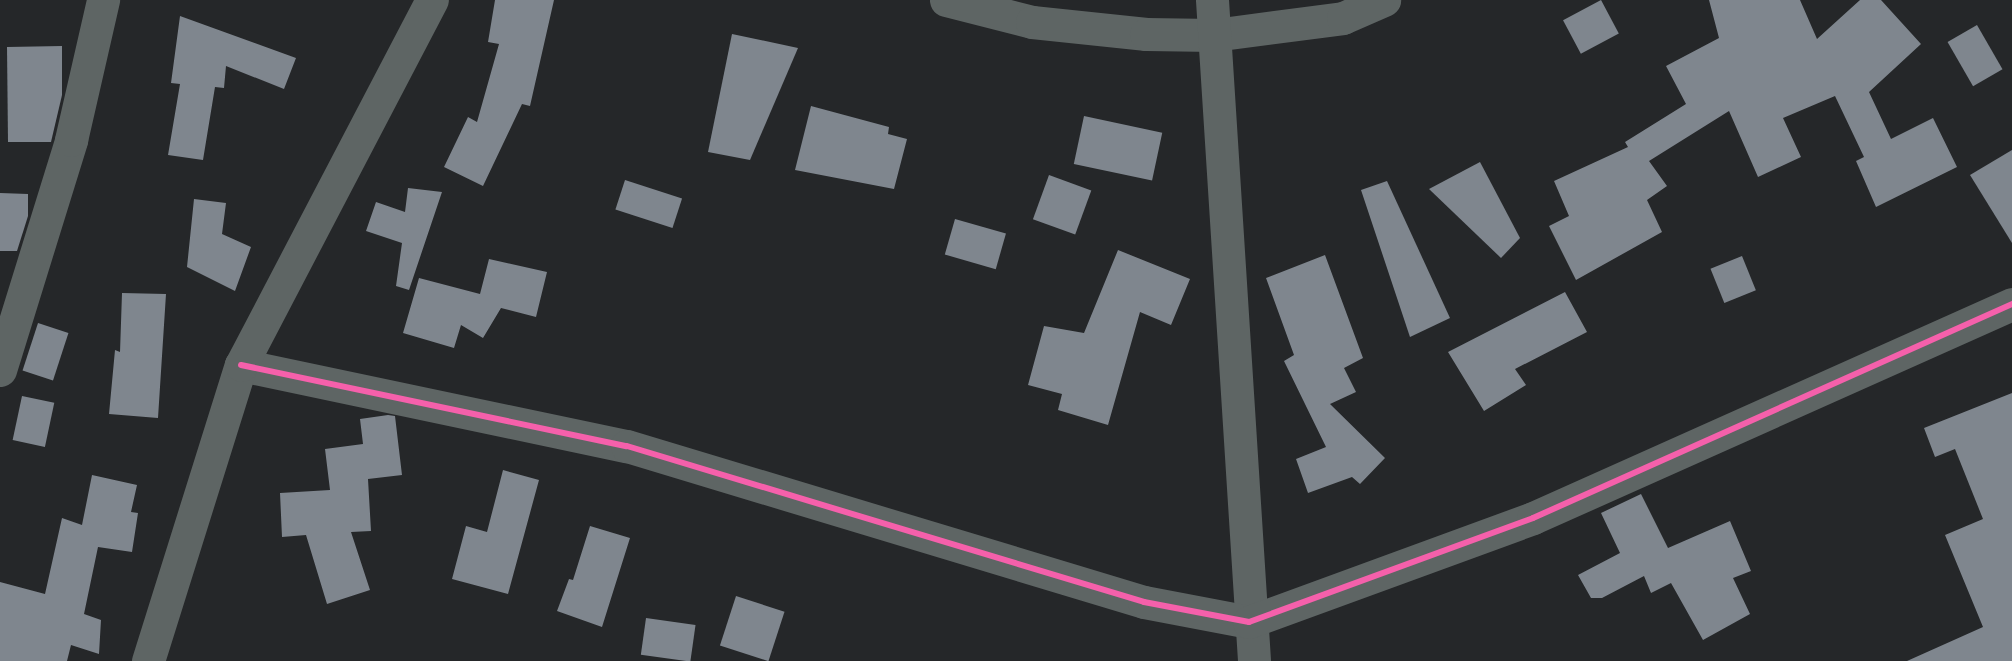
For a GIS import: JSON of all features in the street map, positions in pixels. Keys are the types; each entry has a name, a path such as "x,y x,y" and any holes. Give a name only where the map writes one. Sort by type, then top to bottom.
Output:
{"street":[{"path":"0,370 71,140 104,0"},
{"path":"148,661 241,365 432,0"},
{"path":"946,0 1032,22 1146,34 1214,34 1343,18 1384,0"},
{"path":"1212,0 1249,622 1254,661"},
{"path":"241,365 627,446 1133,599 1249,622 1533,518 2012,304"}],"building":[{"path":"495,0 554,0 530,106 522,104 483,186 444,167 468,117 477,122 499,44 488,42"},
{"path":"1601,0 1619,34 1581,54 1563,20"},
{"path":"1709,0 1800,0 1817,39 1860,0 1881,0 1921,44 1869,92 1891,139 1933,118 1957,167 1876,207 1856,161 1864,157 1835,96 1783,118 1801,157 1758,177 1729,111 1649,161 1667,186 1647,200 1662,232 1576,280 1549,226 1569,216 1554,181 1628,147 1625,142 1686,104 1666,66 1719,38"},
{"path":"180,16 296,58 284,89 226,66 224,88 215,87 203,160 168,155 180,84 171,83"},
{"path":"1977,25 2002,69 1973,86 1948,42"},
{"path":"732,34 798,48 750,160 708,152"},
{"path":"62,46 62,95 51,142 8,142 7,47"},
{"path":"811,106 889,127 888,134 907,139 894,189 795,170"},
{"path":"1084,116 1162,133 1152,181 1074,164"},
{"path":"2012,150 2012,243 1970,175"},
{"path":"1480,162 1520,238 1501,258 1429,189"},
{"path":"1049,175 1091,190 1075,235 1033,219"},
{"path":"625,180 682,199 672,228 615,209"},
{"path":"1387,181 1450,318 1410,337 1361,190"},
{"path":"408,188 442,192 409,290 396,286 402,243 366,231 376,202 405,212"},
{"path":"0,193 28,194 28,216 17,251 0,251"},
{"path":"194,199 226,203 222,234 251,247 235,291 187,267"},
{"path":"955,219 1006,234 996,269 945,255"},
{"path":"1118,250 1190,279 1171,325 1140,312 1108,425 1058,410 1062,394 1028,385 1044,326 1084,333"},
{"path":"1325,255 1363,358 1344,368 1356,392 1330,404 1385,458 1360,484 1352,477 1308,493 1296,459 1326,447 1284,361 1294,355 1266,278"},
{"path":"1742,256 1756,290 1724,303 1710,269"},
{"path":"489,259 547,272 536,317 501,308 483,338 461,325 454,348 403,333 419,278 480,294"},
{"path":"1565,292 1587,332 1515,369 1526,385 1484,411 1448,352"},
{"path":"122,293 166,294 158,418 109,414 115,350 120,352"},
{"path":"38,323 68,333 53,380 23,371"},
{"path":"2012,393 2012,661 1907,661 1983,627 1945,535 1983,519 1955,449 1935,457 1924,428"},
{"path":"22,396 54,403 45,447 13,440"},
{"path":"395,416 402,475 368,479 371,531 351,532 370,590 327,604 306,535 282,537 280,493 330,490 325,449 363,444 360,419"},
{"path":"503,470 539,480 508,594 452,579 466,526 487,532"},
{"path":"92,475 137,485 131,512 138,513 132,552 98,547 84,614 101,620 99,654 71,645 67,661 0,661 0,582 45,594 62,518 82,525"},
{"path":"1641,494 1668,548 1730,521 1751,571 1733,578 1750,614 1703,640 1671,583 1651,593 1644,576 1602,598 1591,598 1578,575 1620,553 1601,513"},
{"path":"590,526 630,538 602,627 557,611 569,579 573,580"},
{"path":"736,596 785,612 769,661 720,645"},
{"path":"646,618 696,625 690,661 641,655"}],"cycle path":[{"path":"241,365 627,446 1144,602 1249,622 1533,518 2012,304"}]}
